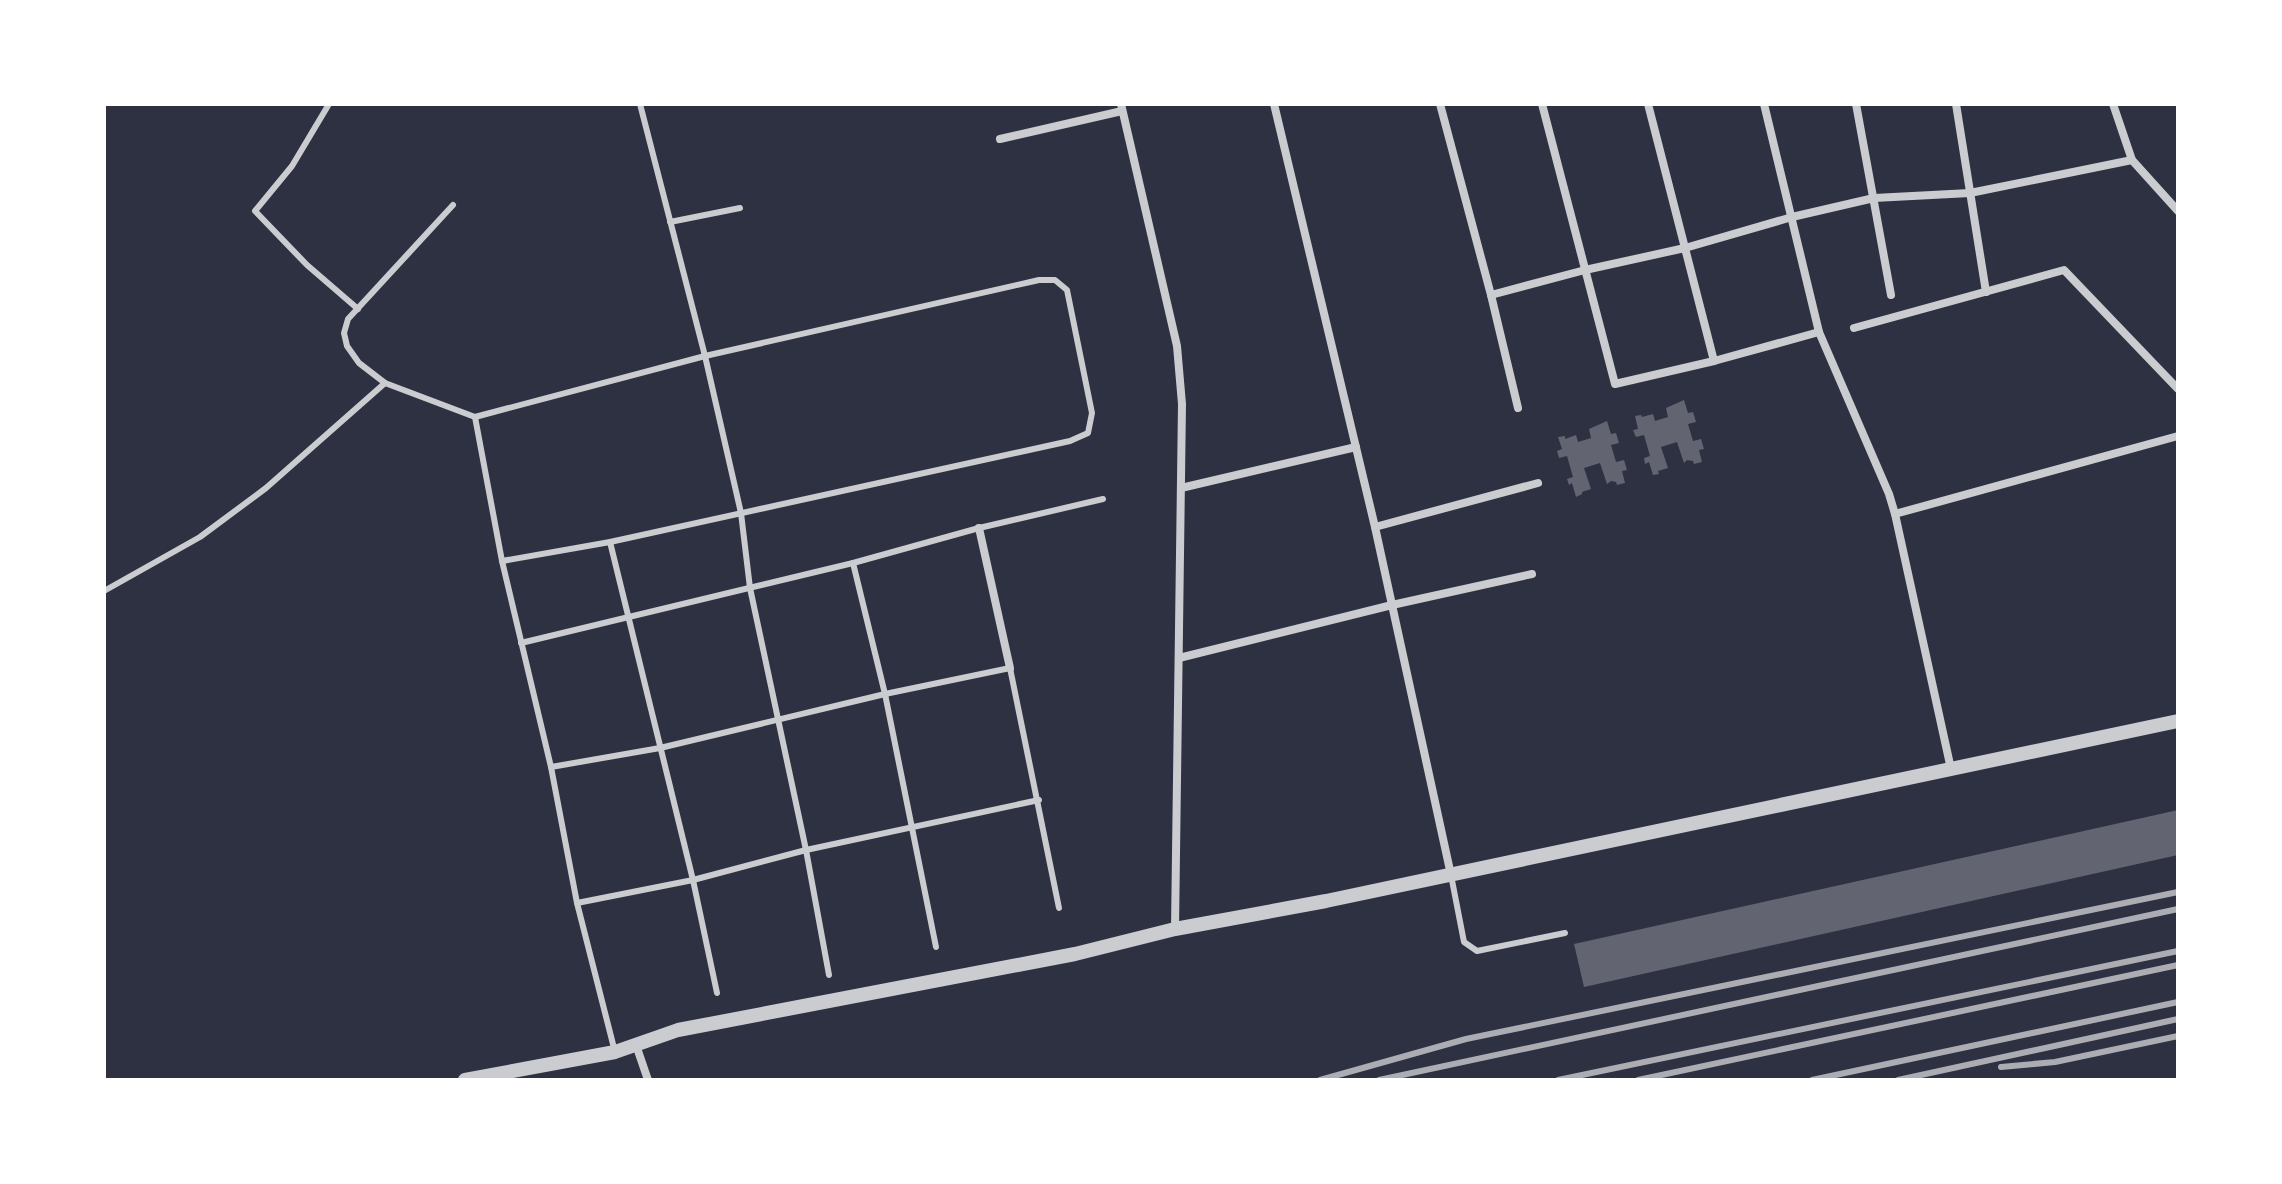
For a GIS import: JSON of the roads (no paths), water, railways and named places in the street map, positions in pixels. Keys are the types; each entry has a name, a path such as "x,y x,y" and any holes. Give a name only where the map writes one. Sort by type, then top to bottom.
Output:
{"street":[{"path":"1274,104 1375,527 1451,875"},
{"path":"1440,104 1518,408"},
{"path":"1542,104 1615,384 1819,332"},
{"path":"1648,104 1714,361"},
{"path":"1764,104 1819,332 1895,514 1951,769"},
{"path":"1856,104 1891,295"},
{"path":"1956,104 1986,292"},
{"path":"2113,104 2132,160 2178,211"},
{"path":"1000,139 1122,107 1177,346 1182,404 1175,929"},
{"path":"1491,295 1874,198 1970,193 2132,160"},
{"path":"2165,198 2178,194"},
{"path":"1854,328 2064,270 2178,389"},
{"path":"1895,514 2178,436"},
{"path":"1181,488 1356,447"},
{"path":"1375,527 1538,483"},
{"path":"979,528 1010,668"},
{"path":"1179,658 1532,574"},
{"path":"465,1080 615,1052 678,1030 1075,954 1175,929 1451,875 2178,721"},
{"path":"636,1045 648,1080"}],"lane":[{"path":"329,104 292,166 255,211 307,265 358,309"},
{"path":"640,104 705,356 741,513 750,588 806,850 829,975"},
{"path":"453,205 348,319 344,333 347,346 359,363 385,383 475,417 705,356 1039,280 1055,280 1067,290 1092,413 1088,433 1058,444 610,542 502,561"},
{"path":"670,222 740,208"},
{"path":"104,591 200,537 266,488 385,383"},
{"path":"475,417 502,561 551,767 577,903 615,1052"},
{"path":"521,643 1103,499"},
{"path":"610,542 693,880 717,993"},
{"path":"853,563 885,694 936,947"},
{"path":"551,767 660,748 885,694 1010,668 1059,908"},
{"path":"577,903 693,880 806,850 1039,800"},
{"path":"1451,875 1464,942 1477,951 1565,933"}],"railway":[{"path":"1320,1080 1466,1039 2178,892"},
{"path":"1379,1080 2178,909"},
{"path":"1558,1080 2178,951"},
{"path":"1638,1080 2178,965"},
{"path":"1812,1080 2178,1002"},
{"path":"1898,1080 2178,1019"},
{"path":"2001,1067 2055,1062 2178,1036"}]}
